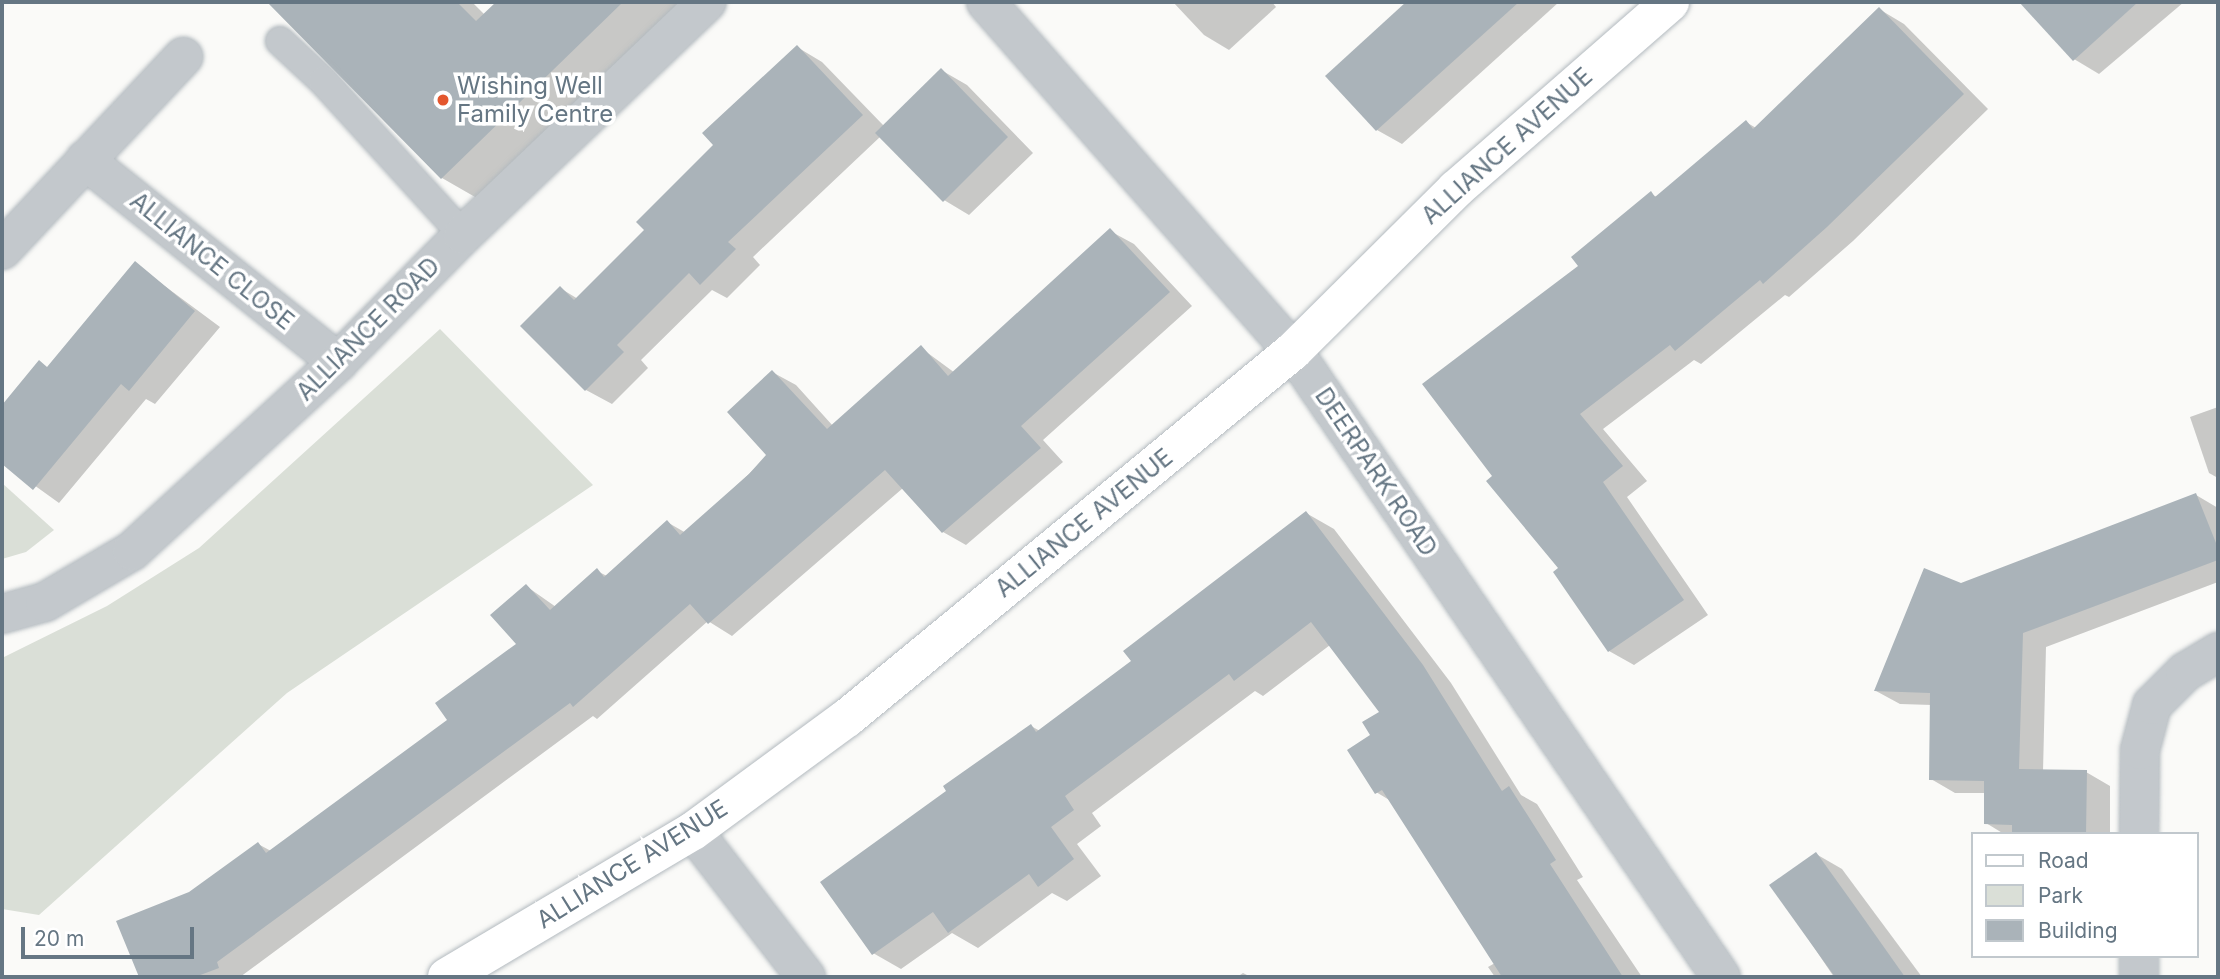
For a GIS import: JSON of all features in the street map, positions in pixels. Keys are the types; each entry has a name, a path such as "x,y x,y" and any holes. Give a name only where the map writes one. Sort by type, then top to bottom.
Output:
{"street":[{"name":"ALLIANCE ROAD","path":"2,614 45,602 132,551 338,362 463,235 706,2"},
{"name":"DEERPARK ROAD","path":"986,2 1293,351 1721,977"},
{"name":"ALLIANCE AVENUE","path":"447,977 693,831 847,718 1293,351 1455,189 1670,2"},
{"path":"2,250 183,57"},
{"name":"ALLIANCE CLOSE","path":"85,160 338,362"},
{"path":"2139,832 2140,750 2152,705 2186,672 2218,652"},
{"path":"693,831 806,977"},
{"path":"2138,977 2139,958"}],"lane":[{"path":"280,41 323,80 463,235"}],"green space":[{"path":"440,329 593,485 287,693 39,915 2,909 2,658 107,606 199,548"},
{"path":"2,483 54,530 26,552 2,559"}],"building":[{"name":"Wishing Well Family Centre","path":"267,2 457,2 476,21 496,2 623,2 441,179"},
{"path":"1406,2 1519,2 1376,131 1325,76"},
{"path":"2019,2 2138,2 2073,61"},
{"path":"1879,7 1964,94 1827,227 1763,284 1760,280 1675,351 1670,345 1580,414 1623,466 1603,482 1684,600 1608,652 1553,572 1558,568 1486,481 1492,476 1422,384 1578,266 1571,257 1651,191 1655,197 1746,120 1753,129"},
{"path":"797,45 863,115 728,242 736,249 700,285 689,273 617,345 624,352 585,391 520,326 560,286 574,300 644,230 636,222 713,145 702,133"},
{"path":"941,68 1008,137 943,202 875,133"},
{"path":"1110,228 1170,292 1021,426 1041,448 942,533 885,470 708,624 690,604 573,707 570,703 217,962 219,968 195,977 139,977 116,921 189,892 258,842 266,853 447,720 435,703 516,644 490,615 526,584 550,610 597,568 604,577 667,520 680,535 749,474 766,455 727,412 772,370 827,429 921,345 948,376"},
{"path":"135,261 195,311 129,391 121,384 33,490 2,464 2,405 39,360 47,367"},
{"path":"2196,493 2218,548 2218,560 2023,633 2019,769 2087,770 2086,832 2012,832 2012,825 1984,824 1984,781 1929,780 1930,693 1874,691 1924,568 1961,583"},
{"path":"1306,511 1423,665 1502,791 1509,786 1556,860 1550,864 1623,977 1502,977 1382,790 1375,794 1347,750 1370,735 1362,722 1379,712 1311,622 1234,681 1229,674 1065,796 1074,810 1051,827 1074,859 1038,887 1029,874 948,933 933,912 872,955 820,882 946,791 943,786 1031,724 1036,732 1131,661 1123,651"},
{"path":"1816,852 1905,977 1835,977 1769,885"}],"place":[{"name":"Wishing Well Family Centre","path":"443,100"}]}
